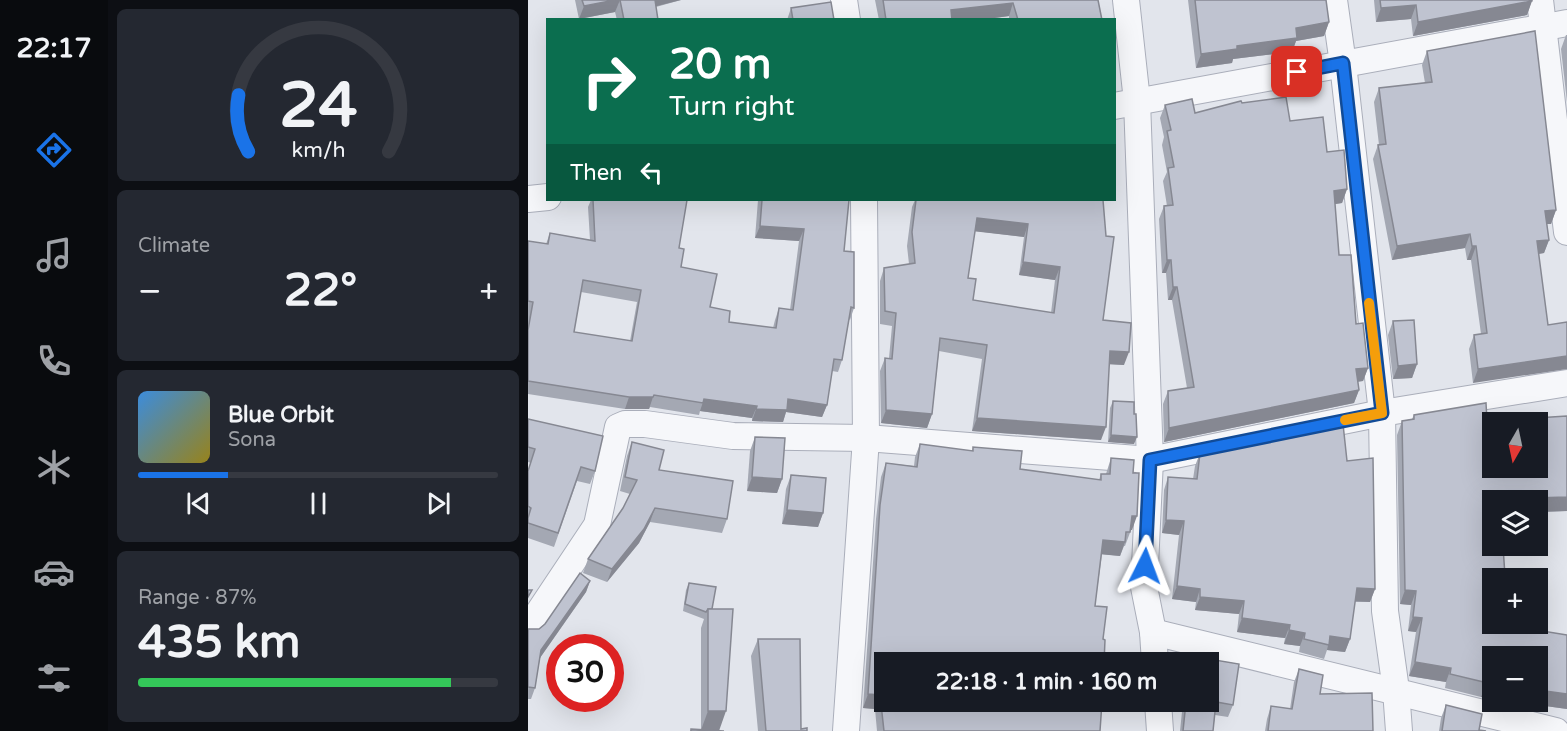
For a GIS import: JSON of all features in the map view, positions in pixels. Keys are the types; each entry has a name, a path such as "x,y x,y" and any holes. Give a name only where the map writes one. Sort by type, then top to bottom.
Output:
{"street":[{"path":"844,0 847,18"},
{"path":"1126,0 1126,104 1150,460 1144,587 1153,632 1154,652"},
{"path":"1334,0 1382,413 1384,611 1396,690 1399,731"},
{"path":"1539,0 1555,25 1567,232"},
{"path":"1126,104 1555,25"},
{"path":"528,199 546,197"},
{"path":"846,731 866,438 864,201"},
{"path":"529,627 597,525 618,427 625,424 645,424 733,436 866,438 1150,460 1382,413 1567,383"},
{"path":"1153,632 1556,731"},
{"path":"1159,712 1160,731"}],"building":[{"path":"582,0 615,0 584,6"},
{"path":"620,0 655,0 658,18 624,18"},
{"path":"883,0 1098,0 1102,18 1017,18 1013,3 951,10 952,18 886,18"},
{"path":"1195,0 1326,0 1329,22 1296,28 1297,38 1237,46 1237,49 1201,54"},
{"path":"1380,0 1532,1 1418,22 1416,5 1381,8"},
{"path":"831,2 834,18 793,18 791,8"},
{"path":"1535,31 1556,210 1545,211 1549,240 1537,241 1548,325 1567,322 1567,356 1478,369 1474,335 1487,333 1476,246 1472,246 1470,234 1397,246 1378,145 1386,144 1379,88 1432,82 1427,51"},
{"path":"1286,97 1290,121 1323,117 1327,152 1344,150 1347,189 1334,191 1339,255 1351,255 1356,324 1363,323 1368,368 1356,369 1359,390 1169,428 1168,391 1194,387 1177,287 1173,287 1171,260 1167,260 1164,206 1173,205 1168,168 1174,167 1167,131 1171,130 1165,105 1192,99 1195,113 1241,101 1242,103"},
{"path":"593,201 687,201 679,248 684,249 681,267 717,274 710,307 730,311 729,322 776,328 779,308 793,310 804,229 760,226 762,201 849,201 844,251 854,252 854,308 851,307 842,360 834,359 827,405 788,399 787,410 756,409 757,406 704,399 703,403 654,395 653,397 629,397 528,381 528,330 533,302 528,301 528,241 548,244 550,233 595,241","holes":["583,280 641,290 632,341 574,332"]},
{"path":"916,201 1103,201 1106,236 1114,237 1103,320 1131,323 1129,352 1110,351 1106,427 977,418 987,345 940,338 932,414 886,410 885,358 892,359 896,313 885,311 884,268 915,263 912,232","holes":["977,218 1028,224 1023,262 1060,267 1054,313 973,300 976,279 968,278"]},
{"path":"1414,320 1417,364 1398,366 1393,321"},
{"path":"1113,401 1134,402 1137,437 1111,435"},
{"path":"1486,403 1486,412 1482,412 1482,478 1548,478 1548,417 1567,416 1567,497 1548,498 1548,490 1482,490 1482,556 1504,556 1504,568 1482,568 1482,634 1548,634 1548,632 1567,635 1567,694 1548,691 1548,646 1482,646 1482,682 1450,674 1451,668 1415,662 1422,618 1413,617 1416,591 1405,590 1402,421 1414,419 1414,415"},
{"path":"528,419 603,436 595,471 581,467 558,533 528,523 531,508 528,506 528,471 535,449 528,447"},
{"path":"1343,424 1347,461 1373,458 1375,589 1357,588 1350,639 1330,636 1329,645 1304,639 1305,633 1289,630 1290,625 1242,618 1244,601 1200,597 1200,589 1177,586 1184,521 1166,520 1168,477 1197,479 1200,453"},
{"path":"755,437 785,438 782,479 752,477"},
{"path":"632,442 664,450 659,470 733,481 727,519 655,508 644,529 612,569 588,559 623,508 637,480 625,477"},
{"path":"920,444 973,451 973,447 1022,451 1020,469 1101,480 1101,474 1110,474 1111,458 1134,460 1133,473 1139,473 1137,516 1132,516 1130,532 1126,532 1125,542 1103,540 1095,606 1107,607 1103,639 1105,640 1104,652 874,652 874,694 868,694 880,505 886,463 917,467"},
{"path":"791,475 826,478 823,513 787,510"},
{"path":"580,573 590,581 552,634 546,634 535,688 528,687 528,629 539,629 545,624"},
{"path":"689,583 716,587 712,609 706,612 685,604"},
{"path":"708,609 733,609 726,711 708,711"},
{"path":"758,639 800,639 801,729 807,728 807,731 766,731"},
{"path":"1219,661 1239,664 1233,705 1219,703"},
{"path":"1299,669 1323,675 1320,694 1372,693 1373,731 1268,731 1271,706 1292,709"},
{"path":"1446,705 1482,714 1479,730 1486,731 1442,731"},
{"path":"882,712 1101,712 1100,731 884,731"},
{"path":"1185,712 1215,712 1213,731 1183,731"},
{"path":"691,729 724,731 691,731"}],"slow traffic":[{"path":"1345,420 1382,413 1369,303"}],"route":[{"path":"1145,566 1150,460 1382,413 1343,63 1297,72"}]}
